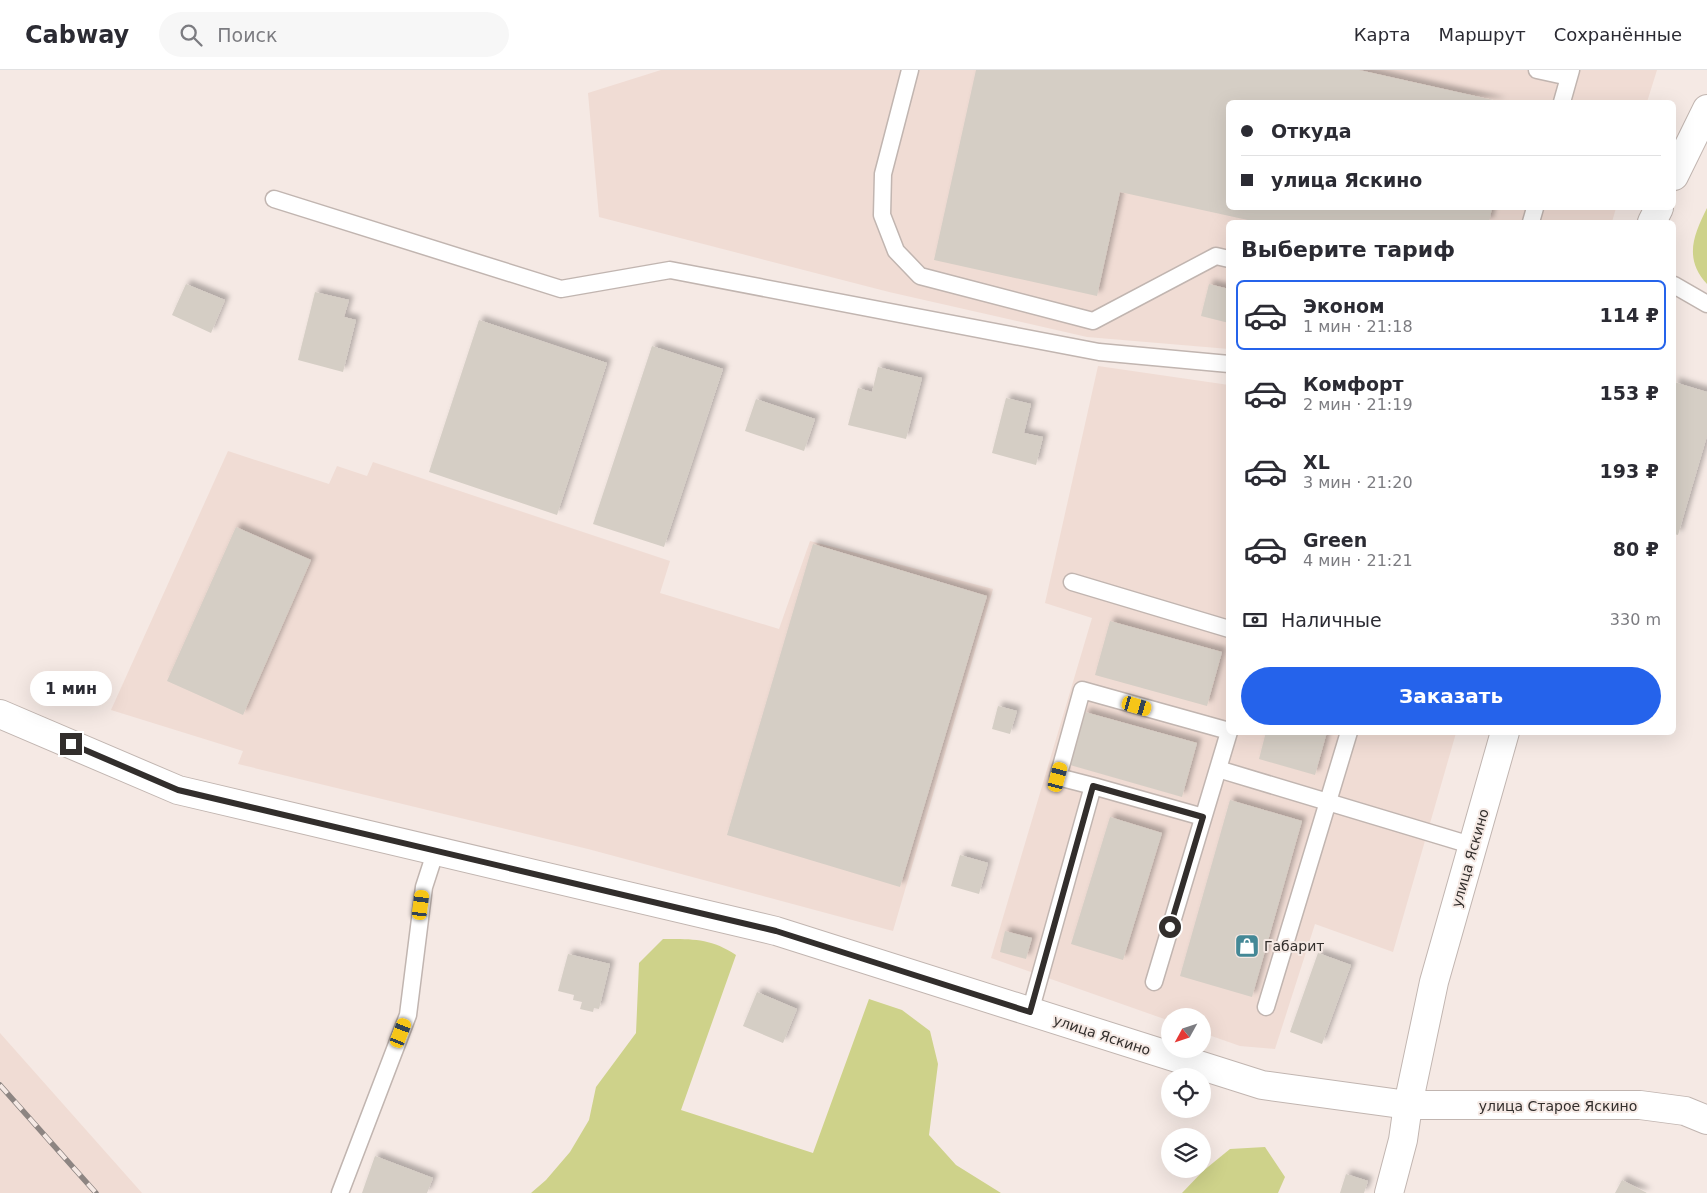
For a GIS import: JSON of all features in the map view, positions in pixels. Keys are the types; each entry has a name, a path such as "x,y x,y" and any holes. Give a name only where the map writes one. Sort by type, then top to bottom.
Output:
{"street":[{"path":"1676,172 1707,109"},
{"name":"улица Яскино","path":"0,714 178,790 776,931 1262,1085 1408,1105 1434,982 1504,735"},
{"path":"1389,1193 1403,1140 1408,1105"},
{"name":"улица Старое Яскино","path":"1408,1105 1640,1105 1685,1111 1707,1120"}],"lane":[{"path":"910,70 883,174 882,215 896,251 920,276 1093,321 1216,256 1226,258"},
{"path":"1537,70 1570,74 1563,100"},
{"path":"274,199 561,289 670,270 1099,352 1226,364"},
{"path":"1676,286 1707,304"},
{"path":"1072,582 1226,628"},
{"path":"1203,817 1058,777 1082,690 1226,731"},
{"path":"1154,982 1228,735"},
{"path":"1266,1007 1348,735"},
{"path":"1218,769 1474,846"},
{"path":"1030,1012 1093,786"},
{"path":"340,1193 408,1016 424,886 436,850"}],"shaded area":[{"path":"661,70 1657,70 1648,100 1226,100 1226,210 1615,210 1613,220 1226,220 1226,349 1087,337 889,292 599,217 588,93"},
{"path":"1098,366 1226,385 1226,735 1455,735 1393,952 1315,924 1275,1049 1240,1046 1211,1036 1211,1008 1161,1008 1161,1018 991,958 1092,618 1045,603"},
{"path":"228,451 329,484 337,466 367,476 373,462 670,561 660,593 779,629 810,541 993,589 893,931 588,849 238,764 243,751 111,710"},
{"path":"0,1033 142,1193 0,1193"}],"green space":[{"path":"1707,208 1707,284 1695,266 1693,247 1698,228"},
{"path":"663,939 709,942 727,949 736,955 681,1110 813,1153 869,999 902,1010 930,1031 938,1064 929,1135 956,1165 1001,1193 531,1193 546,1180 570,1152 589,1120 596,1087 636,1033 639,963"},
{"path":"1265,1147 1285,1177 1278,1193 1182,1193 1196,1178 1211,1178 1211,1164 1230,1149"}],"building":[{"path":"976,70 1359,70 1493,100 1226,100 1226,210 1492,210 1489,220 1248,220 1120,192 1097,296 934,260"},
{"path":"186,284 225,300 211,333 172,315"},
{"path":"1209,284 1226,288 1226,322 1201,316"},
{"path":"315,292 349,300 344,317 356,320 343,372 298,360"},
{"path":"479,320 607,363 557,515 429,472"},
{"path":"652,346 723,369 664,547 593,524"},
{"path":"878,367 922,378 906,439 848,425 858,388 872,392"},
{"path":"1676,383 1707,392 1707,436 1678,535 1676,534"},
{"path":"1006,398 1031,404 1024,433 1043,437 1036,465 992,453"},
{"path":"756,399 815,419 804,451 745,431"},
{"path":"236,527 311,560 243,715 167,681"},
{"path":"813,544 987,596 900,887 727,835"},
{"path":"1110,621 1222,652 1207,706 1095,675"},
{"path":"998,706 1017,711 1010,734 992,729"},
{"path":"1085,712 1197,743 1182,797 1070,765"},
{"path":"1265,735 1326,735 1315,775 1259,759"},
{"path":"1230,800 1302,821 1252,997 1180,976"},
{"path":"1110,817 1162,833 1123,960 1071,944"},
{"path":"960,855 988,863 979,894 951,886"},
{"path":"1005,931 1032,938 1026,959 1000,952"},
{"path":"1318,953 1351,965 1322,1044 1290,1032"},
{"path":"568,954 610,964 599,1009 594,1008 593,1012 580,1009 582,1002 573,1000 574,995 558,991"},
{"path":"757,992 797,1009 783,1043 743,1026"},
{"path":"375,1156 433,1178 427,1193 362,1193"},
{"path":"1346,1174 1368,1181 1364,1193 1340,1193"},
{"path":"1622,1180 1647,1193 1615,1193"}],"railway":[{"path":"0,1085 96,1193"}],"place":[{"name":"Габарит","path":"1247,946"}],"route":[{"path":"71,744 178,790 776,931 1030,1012 1093,786 1203,817 1170,927"}]}
